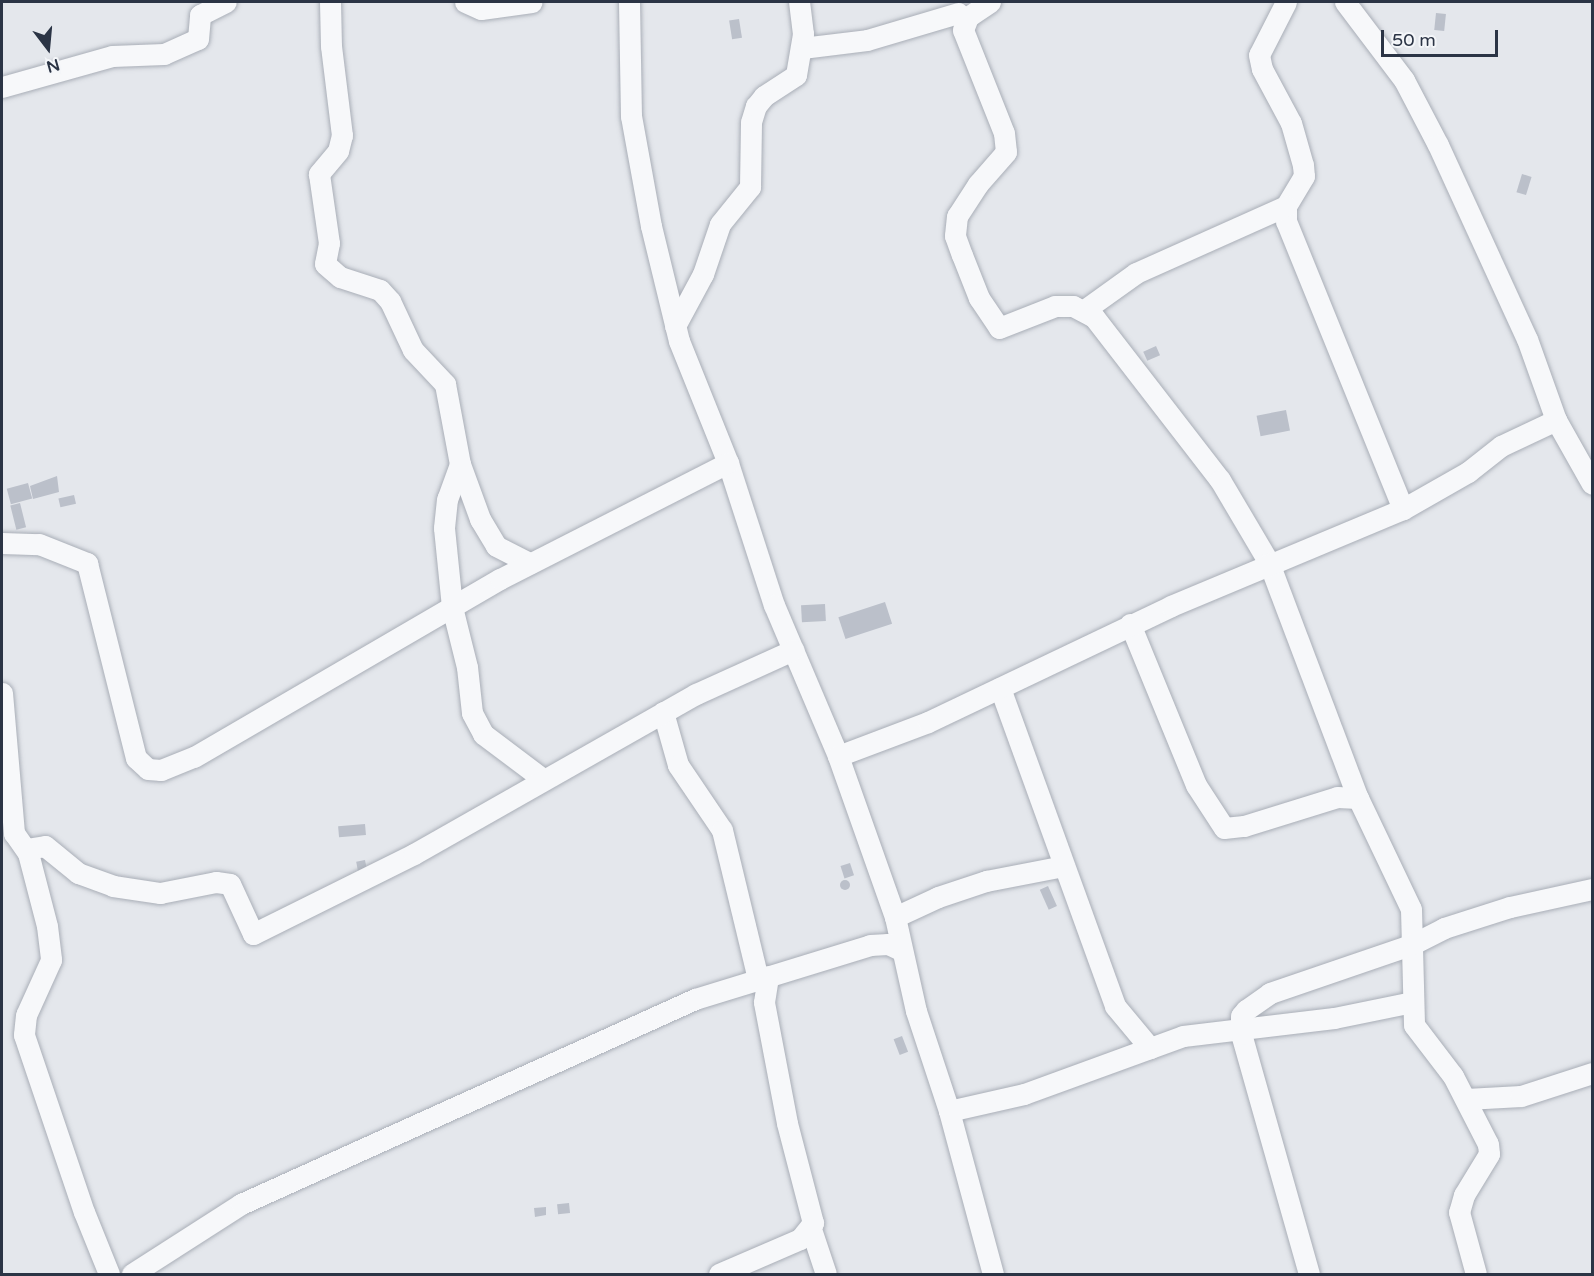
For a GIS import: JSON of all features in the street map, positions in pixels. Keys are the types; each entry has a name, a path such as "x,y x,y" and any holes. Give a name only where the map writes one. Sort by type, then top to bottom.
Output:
{"street":[{"path":"2,87 112,56 164,54 198,39 200,15 226,2"},
{"path":"330,2 331,46 342,135 338,151 320,171 329,243 325,264 348,280 380,290 390,301 413,350 446,384 460,464 480,519 496,546 530,563"},
{"path":"465,2 480,9 532,2"},
{"path":"629,2 632,116 651,226 688,373 728,463 793,650 838,756 895,917 916,1011 949,1111 993,1275"},
{"path":"675,326 703,274 720,224 750,187 751,122 756,106 764,96 796,77 802,48 799,2"},
{"path":"802,48 867,40 990,2"},
{"path":"1083,310 1136,273 1286,206 1301,185 1303,165 1291,123 1262,69 1259,55 1286,2"},
{"path":"1346,2 1404,80 1438,145 1527,339 1556,420 1593,484"},
{"path":"958,13 1006,143 1005,155 978,184 957,216 955,236 979,298 994,324 1003,329 1055,306 1083,310 1101,327 1220,480 1269,563 1358,798 1407,896 1413,944 1414,1025 1447,1066 1488,1144 1489,1154 1464,1195 1459,1212 1476,1275"},
{"path":"1286,206 1293,244 1403,509"},
{"path":"838,756 1000,688 1130,624 1269,563 1403,509 1460,478 1501,446 1556,420"},
{"path":"2,543 39,544 87,563 136,758 148,769 161,770 194,758 530,563 728,463"},
{"path":"460,464 444,514 452,607 476,724 496,746 543,779"},
{"path":"1130,624 1196,785 1224,828 1237,828 1337,797 1358,798"},
{"path":"26,849 45,846 78,873 113,886 160,893 216,882 230,884 253,934 414,854 543,779 741,670 793,650"},
{"path":"1000,688 1115,1006 1150,1048"},
{"path":"2,693 15,833 26,849 47,926 51,960 26,1015 24,1035 84,1212 109,1275"},
{"path":"663,712 678,765 722,830 763,978 764,1002 787,1123 813,1215 811,1229 826,1275"},
{"path":"895,917 938,897 986,881 1064,866"},
{"path":"1309,1275 1240,1028 1241,1016 1261,997 1413,944 1479,916 1588,895"},
{"path":"132,1275 241,1204 694,999 879,943 901,950"},
{"path":"949,1111 1024,1094 1183,1036 1334,1018 1412,1002"},
{"path":"1466,1099 1521,1096 1593,1073"},
{"path":"719,1275 800,1239 811,1229"}],"building":[{"path":"1436,13 1446,14 1444,31 1434,30"},
{"path":"739,19 742,38 732,39 729,21"},
{"path":"1522,174 1532,177 1526,195 1516,192"},
{"path":"1156,346 1160,355 1147,361 1143,352"},
{"path":"1286,410 1290,431 1261,436 1257,416"},
{"path":"57,476 59,492 33,499 30,486"},
{"path":"28,483 32,498 11,504 7,489"},
{"path":"74,495 76,504 60,507 58,499"},
{"path":"20,503 26,527 16,530 10,505"},
{"path":"885,602 892,624 846,639 838,617"},
{"path":"825,604 826,621 802,622 801,605"},
{"path":"365,824 366,835 339,837 338,826"},
{"path":"365,860 367,870 358,872 356,862"},
{"path":"850,863 854,875 845,878 840,866"},
{"path":"845,880 849,881 849,889 845,890 841,889 840,885 841,881"},
{"path":"1048,886 1057,906 1049,910 1040,890"},
{"path":"902,1036 908,1052 900,1055 894,1039"},
{"path":"569,1203 570,1213 558,1214 557,1204"},
{"path":"546,1207 546,1215 535,1217 534,1208"}]}
